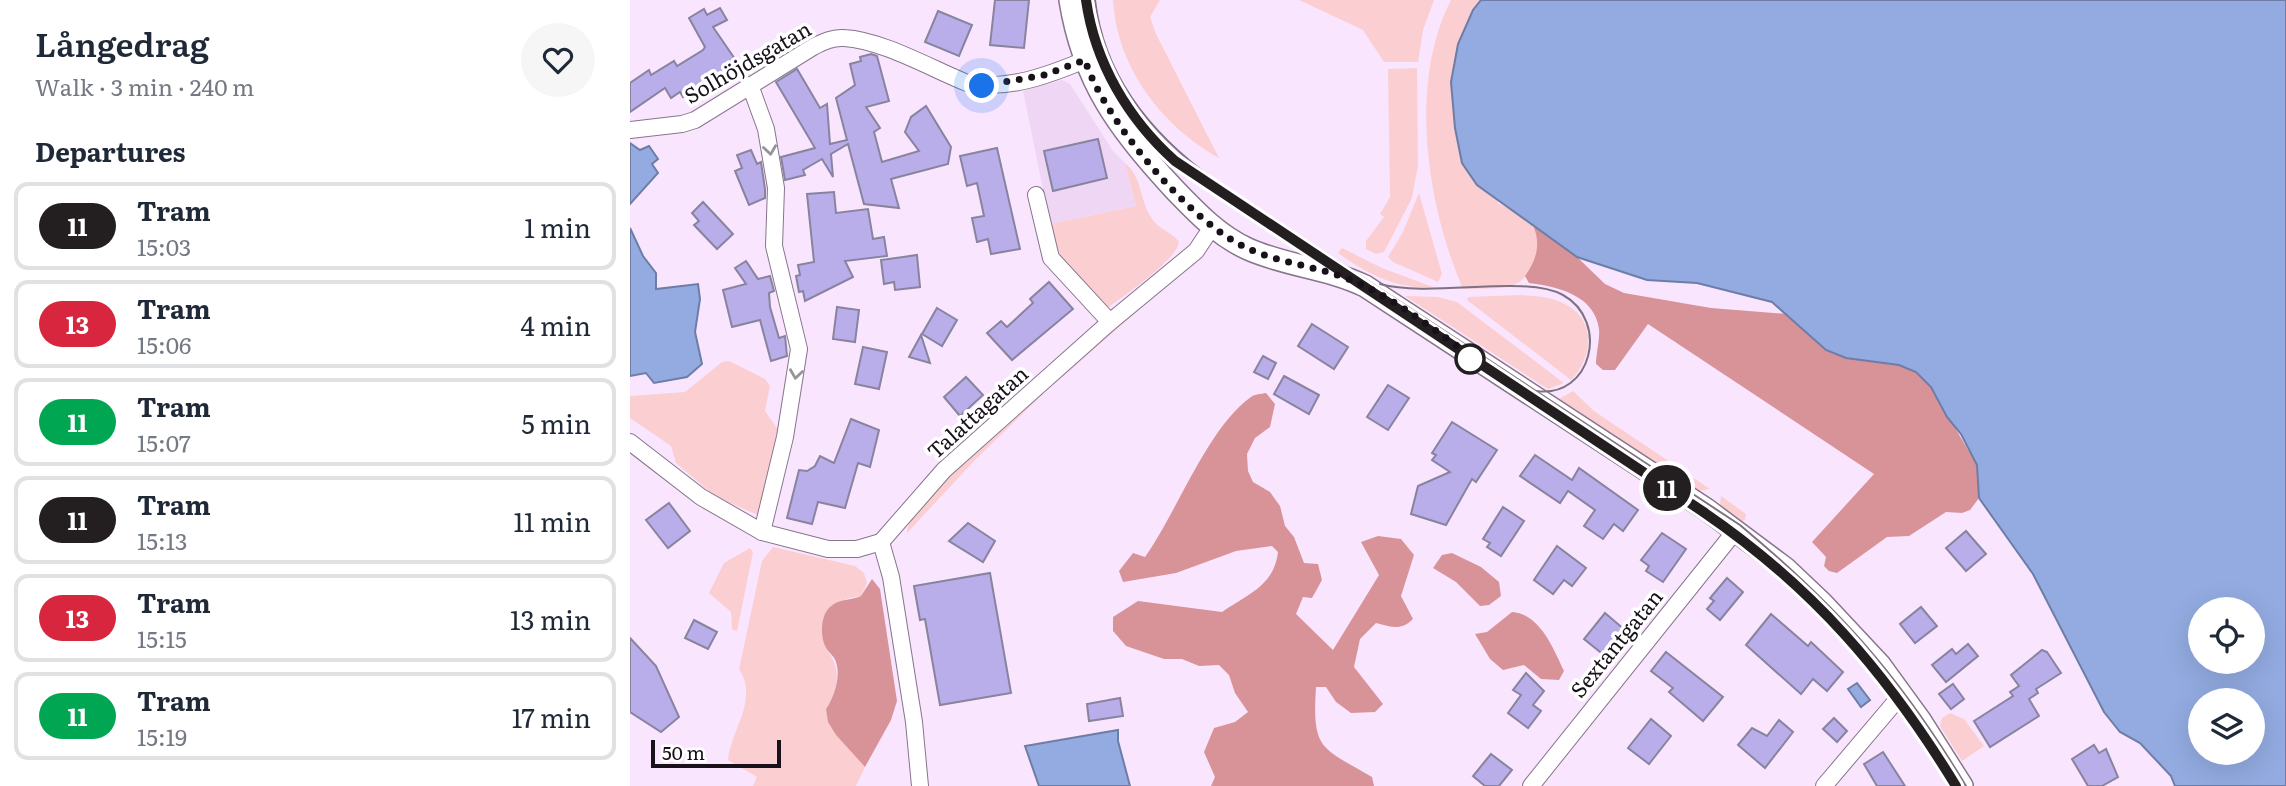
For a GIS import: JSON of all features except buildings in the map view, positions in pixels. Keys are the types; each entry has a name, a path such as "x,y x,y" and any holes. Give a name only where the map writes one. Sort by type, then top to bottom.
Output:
{"street":[{"path":"1070,0 1085,60 1096,87 1125,133 1212,227 1248,249 1332,272 1366,286 1737,530 1822,603 1902,694 1962,786"},
{"name":"Solhöjdsgatan","path":"630,131 682,124 833,38 874,45 967,83 982,86 1024,80 1085,60"},
{"path":"750,85 766,129 776,188 774,246 799,349 786,437 762,532"},
{"path":"1036,195 1051,258 1110,322"},
{"name":"Talattagatan","path":"881,542 944,470 1110,322 1196,251 1212,227"},
{"path":"630,442 701,497 762,532 828,549 857,549 881,542 891,577 914,722 920,786"},
{"name":"Sextantgatan","path":"1531,786 1737,530"},
{"path":"1824,786 1902,694"}],"shaded area":[{"path":"1113,0 1160,0 1150,17 1156,34 1219,158 1179,129 1161,112 1146,92 1123,49"},
{"path":"1299,0 1434,0 1423,30 1418,62 1384,62 1363,30"},
{"path":"1451,0 1481,0 1473,10 1498,203 1531,224 1538,239 1536,258 1527,275 1507,287 1463,289 1450,256 1432,183 1426,106 1430,68 1438,33"},
{"path":"1417,68 1418,165 1412,198 1384,252 1376,254 1366,249 1366,241 1384,217 1380,214 1390,197 1388,69"},
{"path":"1062,80 1070,84 1113,151 1125,163 1136,206 1050,224 1023,91"},
{"path":"1125,163 1135,175 1147,210 1154,221 1179,242 1169,259 1106,309 1058,252 1050,224 1136,206"},
{"path":"1419,193 1442,274 1438,282 1393,262 1388,257 1403,232"},
{"path":"1533,225 1577,257 1605,284 1624,293 1711,308 1788,314 1826,350 1847,358 1899,365 1915,372 1931,387 1977,465 1979,498 1970,510 1962,513 1946,512 1909,536 1887,537 1837,573 1829,571 1824,566 1826,557 1812,542 1874,474 1648,324 1615,370 1603,370 1596,364 1599,329 1590,308 1573,294 1529,283 1525,276 1536,251 1537,239"},
{"path":"1342,248 1382,268 1433,287 1407,286 1382,279 1338,253"},
{"path":"1160,291 1059,380 1059,373"},
{"path":"1521,295 1559,301 1579,314 1587,332 1587,353 1571,380 1467,300 1468,297"},
{"path":"1405,296 1438,297 1457,302 1564,383 1548,389"},
{"path":"729,361 765,379 770,386 765,411 781,434 763,517 716,497 676,463 671,446 630,418 630,396 685,392 722,362"},
{"path":"1573,391 1594,411 1710,489 1699,491 1559,399"},
{"path":"1042,393 907,533 911,520 942,483"},
{"path":"1266,393 1275,404 1270,427 1255,438 1247,454 1248,471 1253,482 1270,492 1280,506 1285,526 1294,537 1304,563 1318,564 1322,580 1312,598 1303,597 1296,614 1333,650 1379,575 1361,542 1378,536 1401,539 1414,555 1401,596 1413,619 1400,627 1376,623 1360,639 1354,667 1383,704 1375,712 1351,713 1336,702 1326,687 1316,687 1316,724 1323,745 1372,777 1374,786 1211,786 1215,777 1204,752 1214,728 1235,722 1248,712 1235,693 1229,675 1219,665 1199,666 1182,659 1164,659 1126,646 1113,631 1113,617 1138,601 1222,612 1258,588 1271,573 1278,552 1272,546 1236,551 1176,573 1123,582 1119,571 1133,553 1145,557 1207,449 1235,411 1251,397"},
{"path":"1721,496 1746,514 1745,520 1742,521 1720,505"},
{"path":"773,547 855,566 864,573 867,583 861,596 845,599 825,647 834,662 837,677 834,693 826,709 836,735 865,767 856,786 753,786 757,777 728,760 745,703 744,680 739,669 762,561"},
{"path":"750,548 753,552 737,631 732,629 731,612 709,593 724,563"},
{"path":"1452,553 1481,567 1499,582 1501,596 1489,605 1480,606 1456,582 1433,568 1442,555"},
{"path":"872,579 880,589 897,701 891,720 865,767 828,722 826,709 832,699 838,674 835,660 824,643 822,627 824,616 830,607 837,602 861,596"},
{"path":"1512,612 1522,614 1538,625 1564,671 1559,680 1541,679 1524,665 1503,670 1490,659 1475,634 1487,632"},
{"path":"1950,713 1964,719 1984,746 1962,761 1940,726 1942,718"}],"water":[{"path":"1481,0 2286,0 2286,786 2175,786 2171,776 2140,743 2120,732 2104,712 2033,574 1979,498 1977,465 1961,434 1947,417 1931,387 1916,372 1899,365 1846,358 1826,350 1772,302 1697,283 1647,280 1577,257 1477,185 1462,163 1455,128 1451,82 1458,44 1473,10"},
{"path":"630,143 640,150 649,146 658,159 652,164 658,173 630,204"},
{"path":"630,228 643,256 656,273 656,289 698,284 700,299 695,332 702,364 687,377 654,383 646,373 630,376"},
{"path":"1857,683 1870,700 1861,707 1848,689"},
{"path":"1118,730 1118,741 1130,786 1039,786 1025,746"}],"tram line":[{"name":"11","path":"1086,0 1096,43 1113,84 1126,106 1156,144 1194,176 1702,511 1762,555 1819,606 1869,659 1925,734 1956,786"},
{"path":"1095,0 1100,28 1121,80 1153,125 1193,164 1740,525 1808,585 1865,645 1916,710 1966,786"},
{"path":"1380,284 1425,289 1526,286 1563,295 1578,307 1586,322 1590,339 1588,356 1582,371 1570,383 1555,390 1536,391"}],"route":[{"path":"982,86 996,86 1044,75 1085,60 1096,87 1125,133 1160,174 1212,227 1248,249 1266,256 1332,272 1366,286 1472,356 1470,359"}]}
